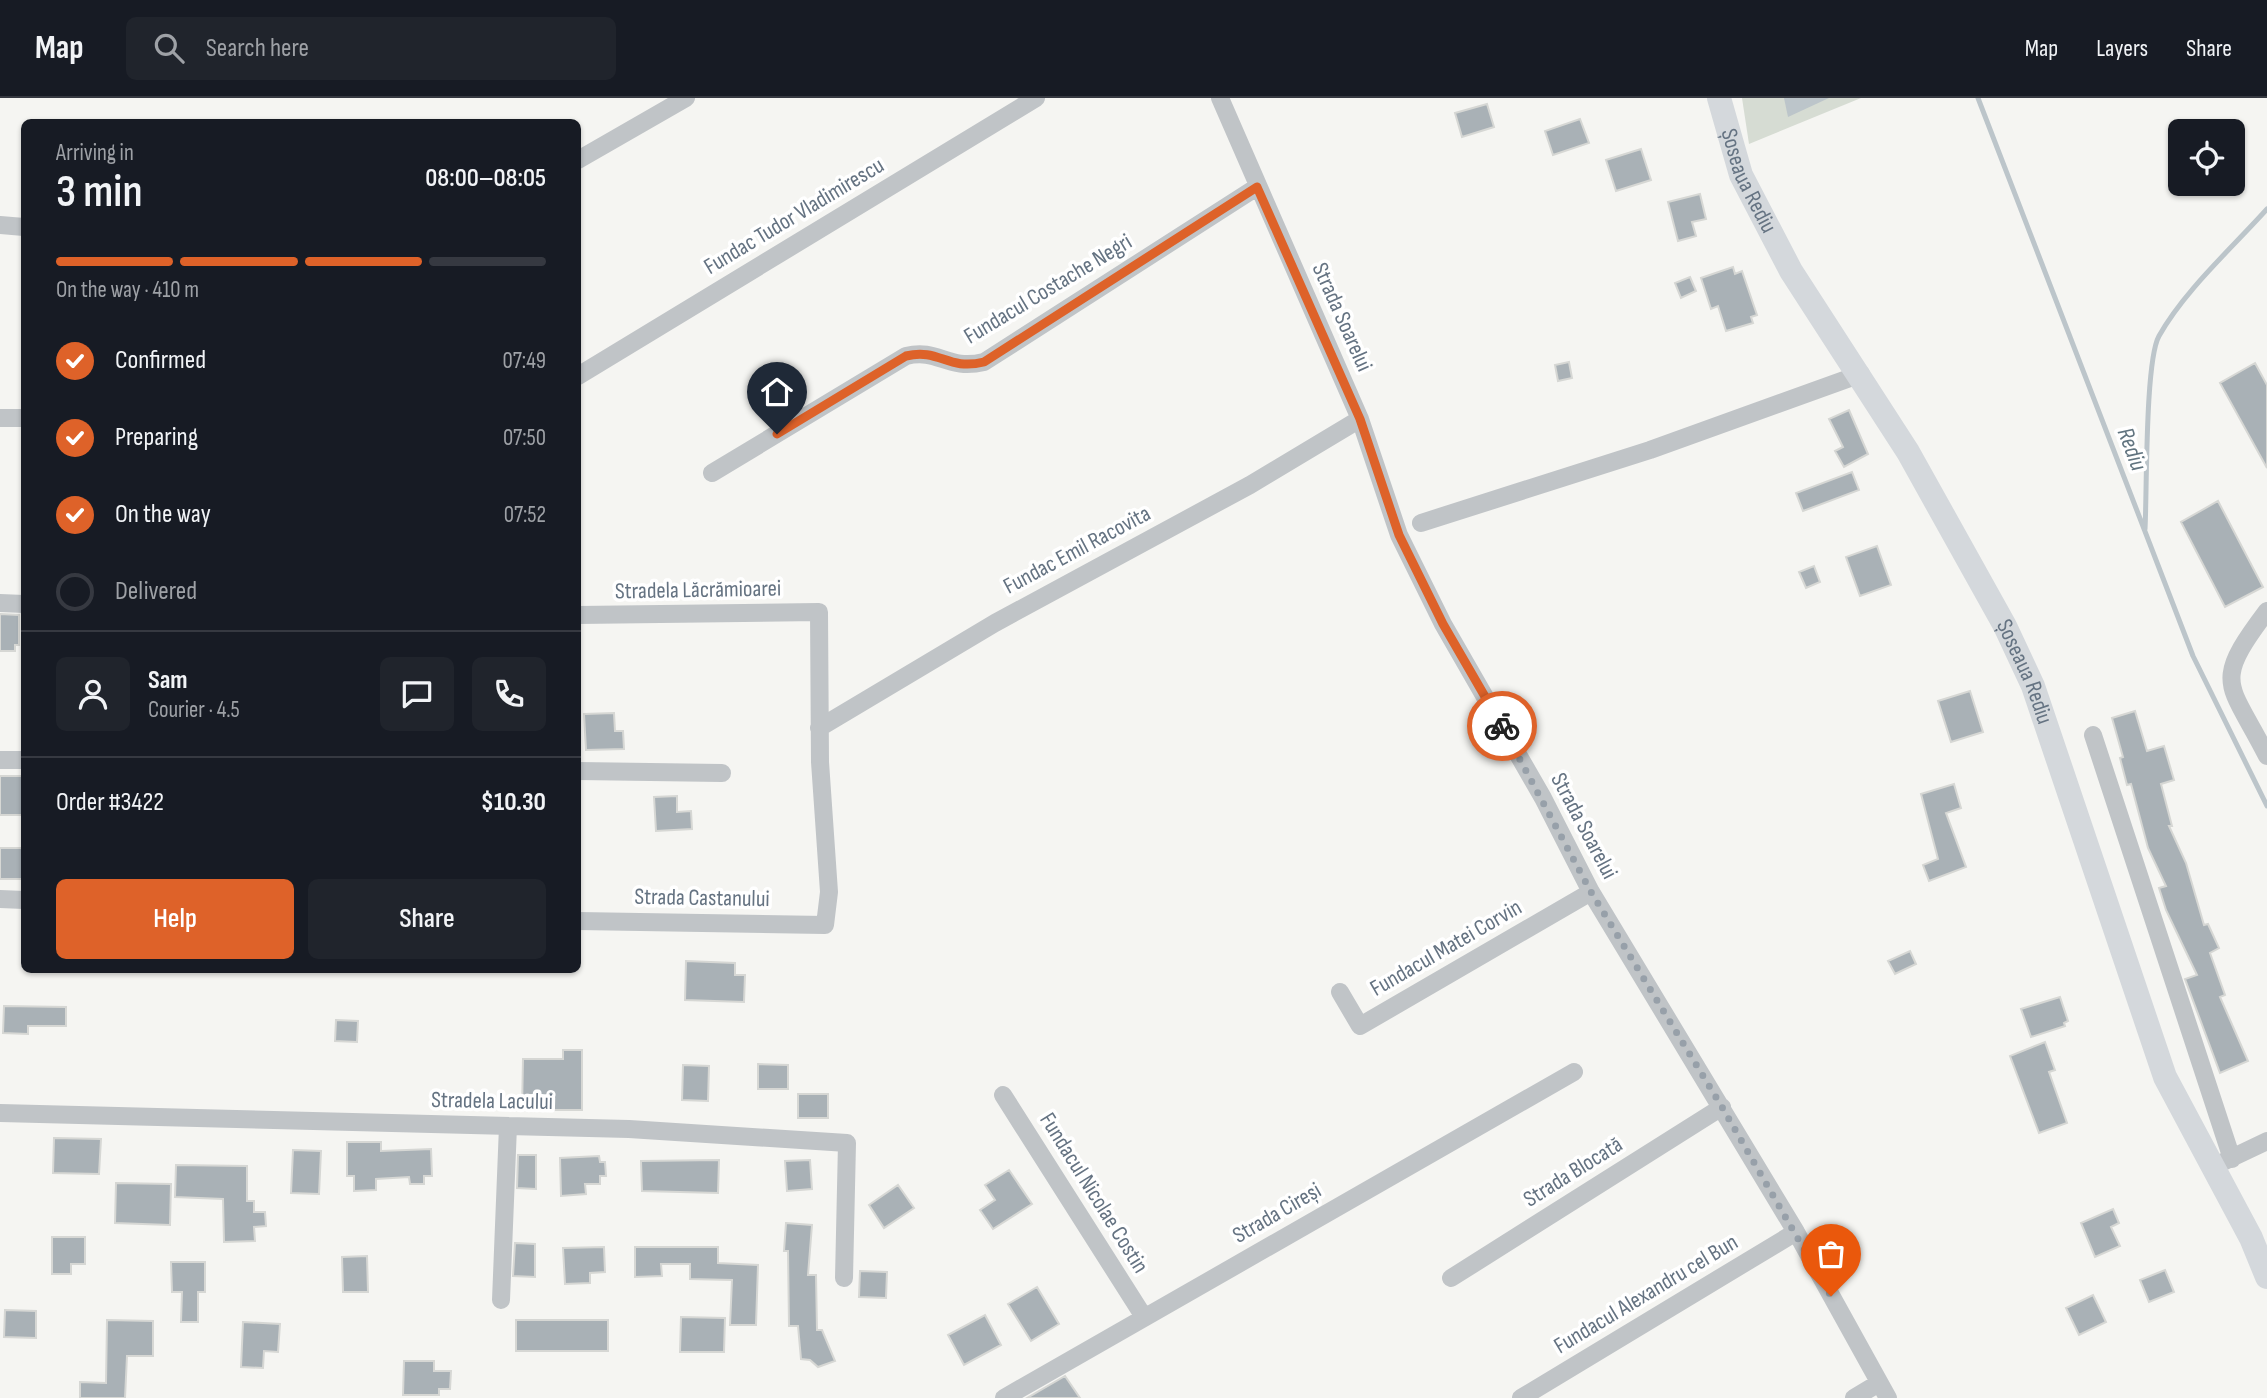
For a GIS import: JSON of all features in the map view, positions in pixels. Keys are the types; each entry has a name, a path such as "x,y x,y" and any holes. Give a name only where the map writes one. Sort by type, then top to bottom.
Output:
{"main road":[{"name":"Șoseaua Rediu","path":"1719,98 1728,135 1748,187 1791,271 1861,374 2006,626 2033,686 2165,1077 2223,1162 2267,1277"}],"street":[{"path":"581,158 686,98"},
{"name":"Fundac Tudor Vladimirescu","path":"581,374 1037,98"},
{"name":"Strada Soarelui","path":"1220,98 1360,419 1399,535 1443,624 1543,798 1591,892 1796,1232 1883,1390"},
{"name":"Fundacul Costache Negri","path":"712,473 906,356 922,352 964,367 984,362 1257,187"},
{"path":"0,225 21,227"},
{"path":"1421,523 1650,450 1861,374"},
{"path":"0,418 21,418"},
{"name":"Fundac Emil Racovita","path":"820,728 995,623 1251,485 1360,419"},
{"path":"0,603 21,604"},
{"path":"2267,611 2240,646 2230,669 2231,692 2267,755"},
{"name":"Stradela Lăcrămioarei","path":"581,615 819,612 820,728"},
{"name":"Strada Castanului","path":"581,920 825,925 829,891 828,840 820,728"},
{"path":"2093,735 2223,1162 2267,1141"},
{"path":"0,760 21,760"},
{"path":"581,771 722,773"},
{"name":"Fundacul Matei Corvin","path":"1340,992 1360,1026 1591,892"},
{"path":"0,899 21,900"},
{"name":"Strada Cireși","path":"1004,1398 1574,1072"},
{"name":"Fundacul Nicolae Costin","path":"1003,1094 1144,1317"},
{"name":"Strada Blocată","path":"1451,1278 1722,1107"},
{"name":"Stradela Lacului","path":"0,1113 629,1129 847,1143 844,1278"},
{"path":"501,1300 508,1126"},
{"name":"Fundacul Alexandru cel Bun","path":"1521,1398 1796,1232"},
{"path":"1854,1398 1883,1390"}],"shaded area":[{"path":"1742,98 1861,98 1749,144"},
{"path":"1784,98 1829,98 1788,117"}],"building":[{"path":"1487,104 1494,127 1462,137 1455,113"},
{"path":"1580,119 1589,143 1553,155 1545,131"},
{"path":"1641,149 1651,180 1616,191 1606,160"},
{"path":"1700,194 1706,219 1692,222 1696,236 1678,241 1668,202"},
{"path":"1733,267 1735,274 1742,271 1757,315 1751,317 1753,323 1726,331 1718,306 1711,309 1701,278"},
{"path":"1690,277 1696,291 1681,298 1675,283"},
{"path":"1569,362 1572,378 1558,381 1555,365"},
{"path":"2255,363 2267,385 2267,468 2220,383"},
{"path":"1849,410 1868,454 1844,467 1835,451 1843,447 1829,419"},
{"path":"1852,472 1859,490 1803,511 1796,493"},
{"path":"2218,501 2263,587 2225,607 2181,522"},
{"path":"1877,546 1891,585 1860,596 1846,557"},
{"path":"1814,566 1820,582 1806,588 1799,572"},
{"path":"0,614 19,615 19,645 15,645 15,651 0,651"},
{"path":"1970,691 1983,732 1951,742 1938,701"},
{"path":"2135,711 2147,751 2164,746 2174,780 2161,784 2172,826 2169,826 2186,863 2204,925 2208,924 2219,948 2210,953 2225,995 2220,997 2248,1061 2220,1073 2185,979 2197,975 2166,910 2159,888 2166,886 2148,848 2131,784 2127,785 2120,758 2123,757 2112,718"},
{"path":"614,713 615,731 623,731 624,749 586,750 584,714"},
{"path":"0,776 21,776 21,815 0,815"},
{"path":"1954,784 1961,808 1946,813 1966,867 1929,881 1923,865 1938,859 1921,794"},
{"path":"677,796 677,812 691,811 692,829 656,831 654,797"},
{"path":"0,848 21,848 21,879 0,879"},
{"path":"1910,951 1916,964 1895,974 1888,961"},
{"path":"686,961 735,963 735,975 745,975 744,1002 685,1000"},
{"path":"2060,997 2068,1021 2064,1023 2065,1026 2031,1037 2021,1009"},
{"path":"4,1006 66,1007 66,1026 28,1026 28,1034 3,1033"},
{"path":"336,1020 358,1021 357,1042 335,1041"},
{"path":"2045,1042 2055,1070 2049,1072 2067,1123 2039,1133 2010,1056"},
{"path":"563,1050 582,1050 582,1110 522,1110 523,1059 563,1059"},
{"path":"758,1064 788,1065 788,1089 758,1089"},
{"path":"683,1065 709,1066 708,1101 682,1100"},
{"path":"798,1094 828,1094 828,1118 798,1118"},
{"path":"54,1138 101,1139 99,1174 53,1173"},
{"path":"347,1142 381,1142 381,1151 431,1149 432,1176 424,1176 424,1184 410,1184 409,1177 376,1179 376,1190 354,1191 354,1176 347,1176"},
{"path":"293,1150 321,1151 319,1194 291,1193"},
{"path":"518,1155 536,1155 536,1189 517,1188"},
{"path":"599,1156 600,1162 605,1162 606,1176 600,1176 600,1184 585,1184 586,1194 561,1196 560,1158"},
{"path":"719,1160 718,1193 642,1191 641,1161"},
{"path":"810,1160 812,1189 787,1191 785,1161"},
{"path":"176,1165 247,1166 247,1201 254,1201 254,1212 265,1212 266,1226 254,1227 255,1241 224,1242 223,1199 175,1197"},
{"path":"1009,1170 1032,1204 993,1229 980,1210 995,1200 985,1185"},
{"path":"116,1183 171,1184 170,1225 115,1223"},
{"path":"898,1185 914,1208 884,1228 869,1205"},
{"path":"2113,1209 2119,1223 2111,1227 2120,1246 2095,1257 2081,1223"},
{"path":"786,1223 812,1225 808,1275 816,1275 817,1330 822,1330 835,1361 818,1367 810,1360 801,1359 798,1326 789,1326 788,1251 784,1251"},
{"path":"52,1237 85,1237 85,1264 71,1264 71,1274 52,1274"},
{"path":"515,1243 535,1244 535,1277 513,1276"},
{"path":"604,1247 605,1272 590,1273 590,1283 565,1284 563,1248"},
{"path":"635,1247 718,1247 718,1263 758,1265 756,1325 730,1325 732,1280 690,1279 690,1264 661,1264 662,1276 635,1277"},
{"path":"367,1256 368,1292 343,1292 342,1257"},
{"path":"171,1262 205,1262 205,1292 198,1292 198,1322 181,1322 182,1292 172,1292"},
{"path":"2165,1270 2174,1292 2149,1302 2140,1280"},
{"path":"860,1271 887,1272 886,1298 859,1297"},
{"path":"1037,1287 1059,1324 1031,1341 1008,1304"},
{"path":"2093,1295 2106,1322 2079,1335 2066,1308"},
{"path":"5,1310 36,1311 36,1338 4,1337"},
{"path":"985,1315 1001,1345 964,1365 948,1335"},
{"path":"681,1317 725,1318 724,1352 680,1352"},
{"path":"107,1320 153,1321 153,1356 127,1356 125,1398 80,1398 80,1382 106,1383"},
{"path":"516,1320 608,1320 608,1351 516,1351"},
{"path":"243,1322 280,1324 278,1352 264,1351 263,1368 241,1367"},
{"path":"404,1361 434,1361 434,1371 451,1371 450,1389 439,1389 439,1395 403,1395"},
{"path":"1065,1376 1080,1398 1027,1398"}],"waterway":[{"name":"Rediu","path":"1978,98 2193,656 2267,806"},
{"path":"2145,529 2149,399 2154,350 2159,336 2195,286 2267,209"}],"way so far":[{"path":"1502,726 1543,798 1591,892 1722,1107 1831,1296"}],"route":[{"path":"777,434 906,356 922,352 964,367 984,362 1257,187 1360,419 1399,535 1443,624 1502,726"}]}
